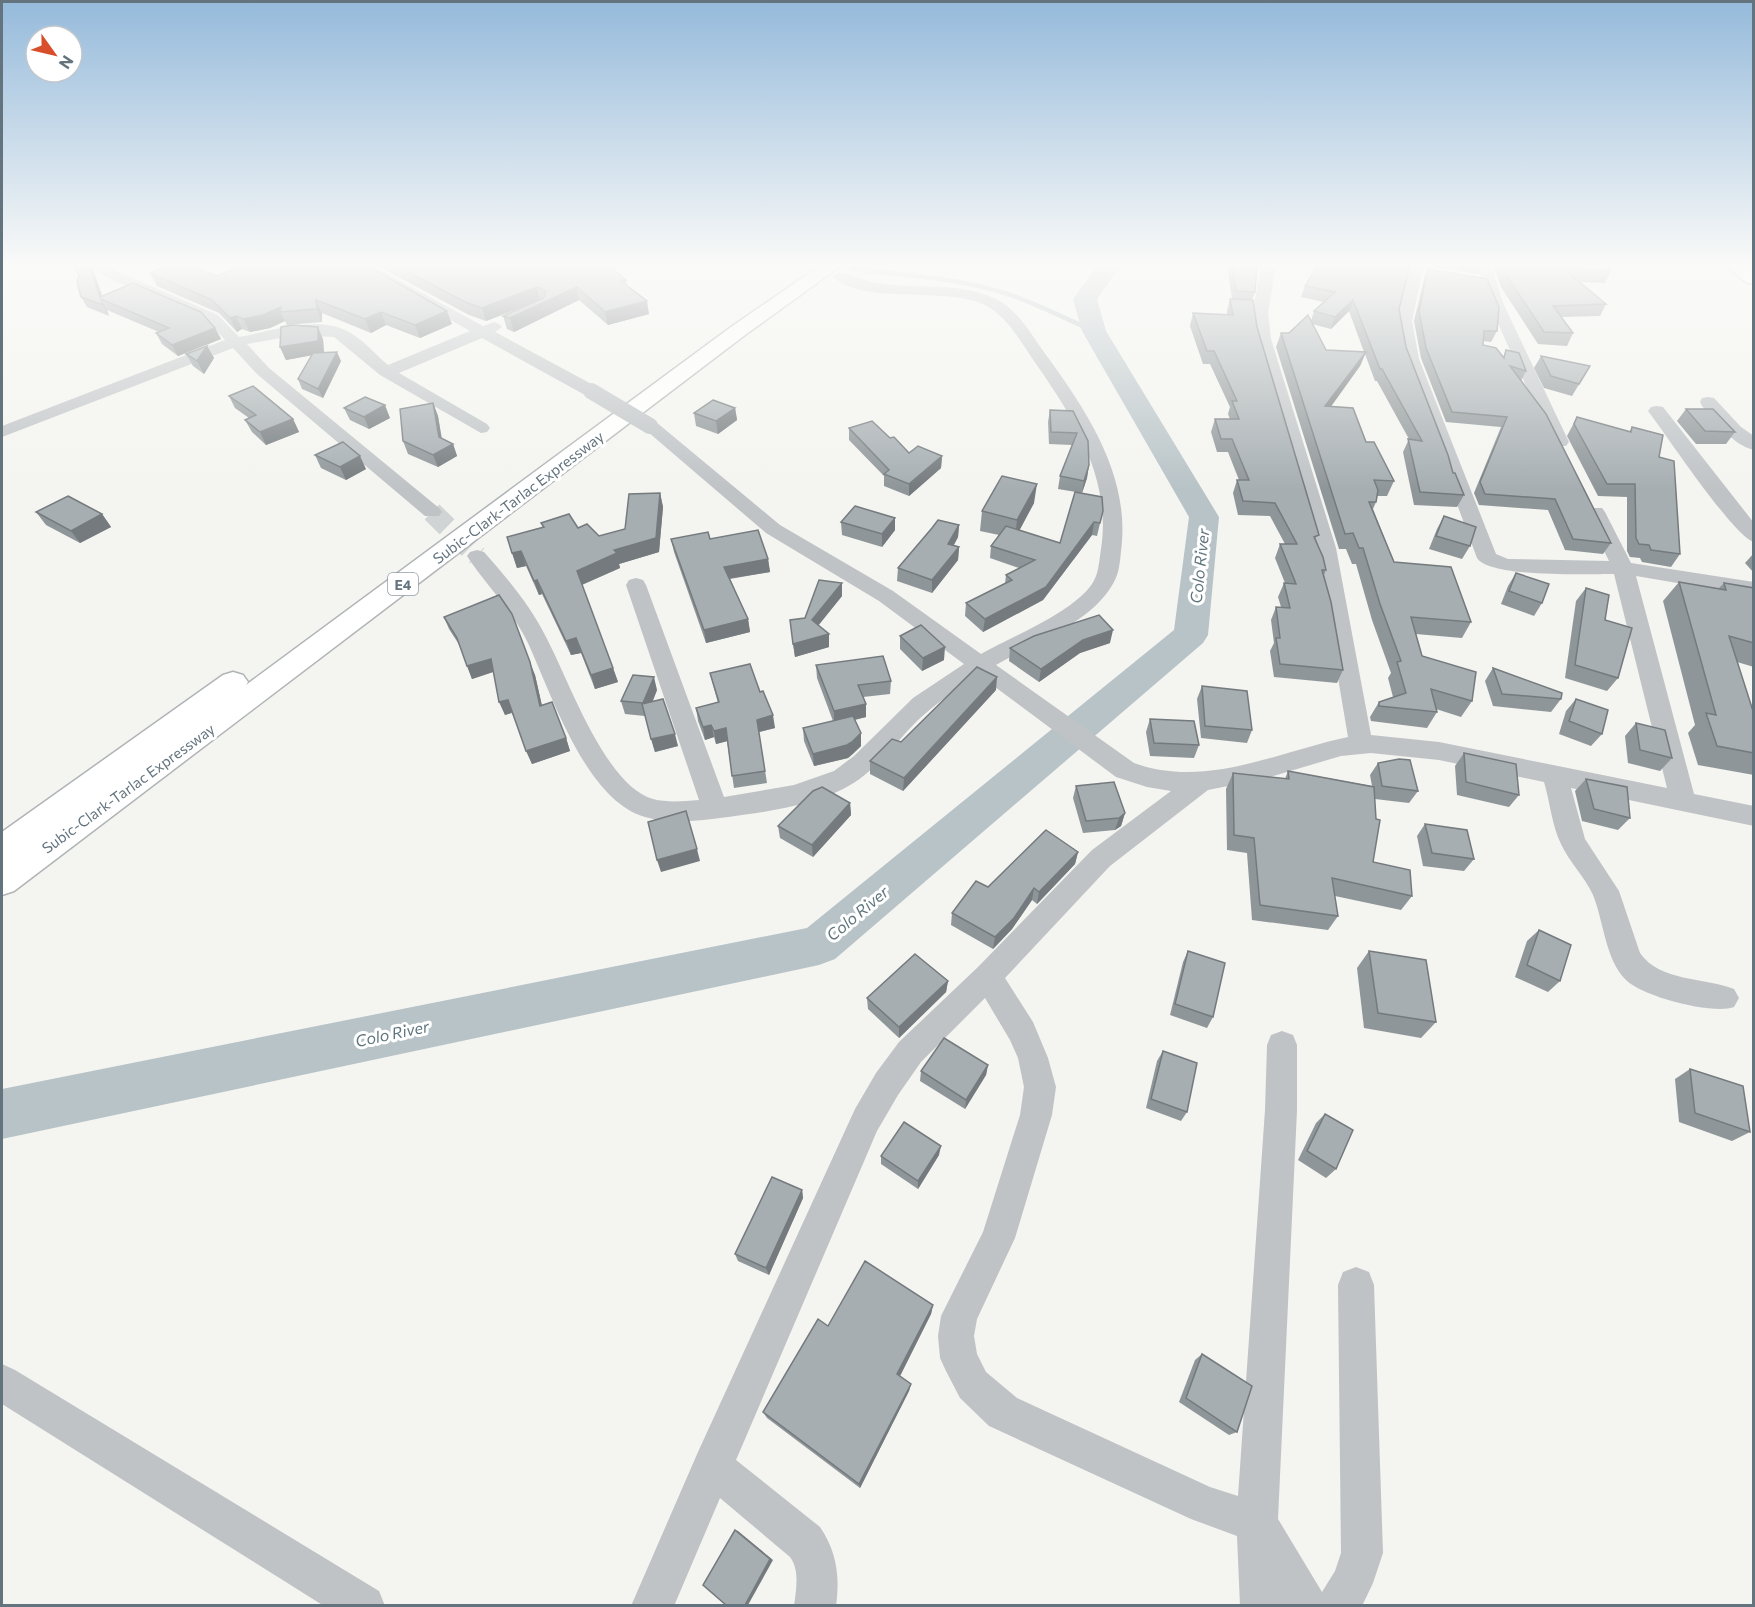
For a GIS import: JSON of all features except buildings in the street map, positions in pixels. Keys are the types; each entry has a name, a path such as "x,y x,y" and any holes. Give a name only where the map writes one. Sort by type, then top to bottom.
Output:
{"highway":[{"name":"Subic-Clark-Tarlac Expressway","path":"2,882 183,734 702,340"},
{"name":"Subic-Clark-Tarlac Expressway","path":"2,850 183,734 726,340"}],"street":[{"path":"2,432 235,342 246,340"},
{"path":"347,340 386,372 481,428"},
{"path":"386,372 464,340"},
{"path":"498,340 650,426 773,530 886,596 1009,687 1125,770 1140,778 1156,782 1203,781 1249,773 1361,744 1439,751 1754,816"},
{"path":"477,556 521,611 535,635 561,697 601,767 626,795 646,808 676,811 714,809 813,791 847,776 867,762 903,720 953,681 1078,610 1095,593 1108,575 1114,538 1112,506 1107,478 1096,445 1087,427 1027,340"},
{"path":"1263,340 1326,548 1361,744"},
{"path":"1406,340 1411,359 1487,558 1504,565 1623,568 1754,590"},
{"path":"1512,340 1539,401 1569,459"},
{"path":"235,342 292,397 432,512"},
{"path":"1708,402 1735,431 1754,446"},
{"path":"1657,411 1729,507 1754,536"},
{"path":"1588,499 1623,568 1683,801"},
{"path":"636,585 714,809"},
{"path":"1555,775 1573,842 1605,891 1627,958 1635,970 1645,978 1659,984 1724,998"},
{"path":"652,1605 866,1120 886,1084 910,1052 988,976 1101,858 1203,781"},
{"path":"988,976 1022,1032 1033,1058 1040,1087 1036,1115 998,1238 959,1316 956,1336 959,1358 973,1385 1003,1412 1206,1505 1257,1523 1306,1605"},
{"path":"1261,1605 1257,1523 1281,1110 1282,1045"},
{"path":"1337,1605 1352,1583 1362,1553 1356,1285"},
{"path":"2,1383 364,1605"},
{"path":"712,1467 805,1542 812,1551 817,1564 815,1605"}],"waterway":[{"name":"Colo River","path":"2,1114 819,945 1191,635 1204,517 1099,340"}],"tunnel":[{"path":"432,512 477,556"}]}
